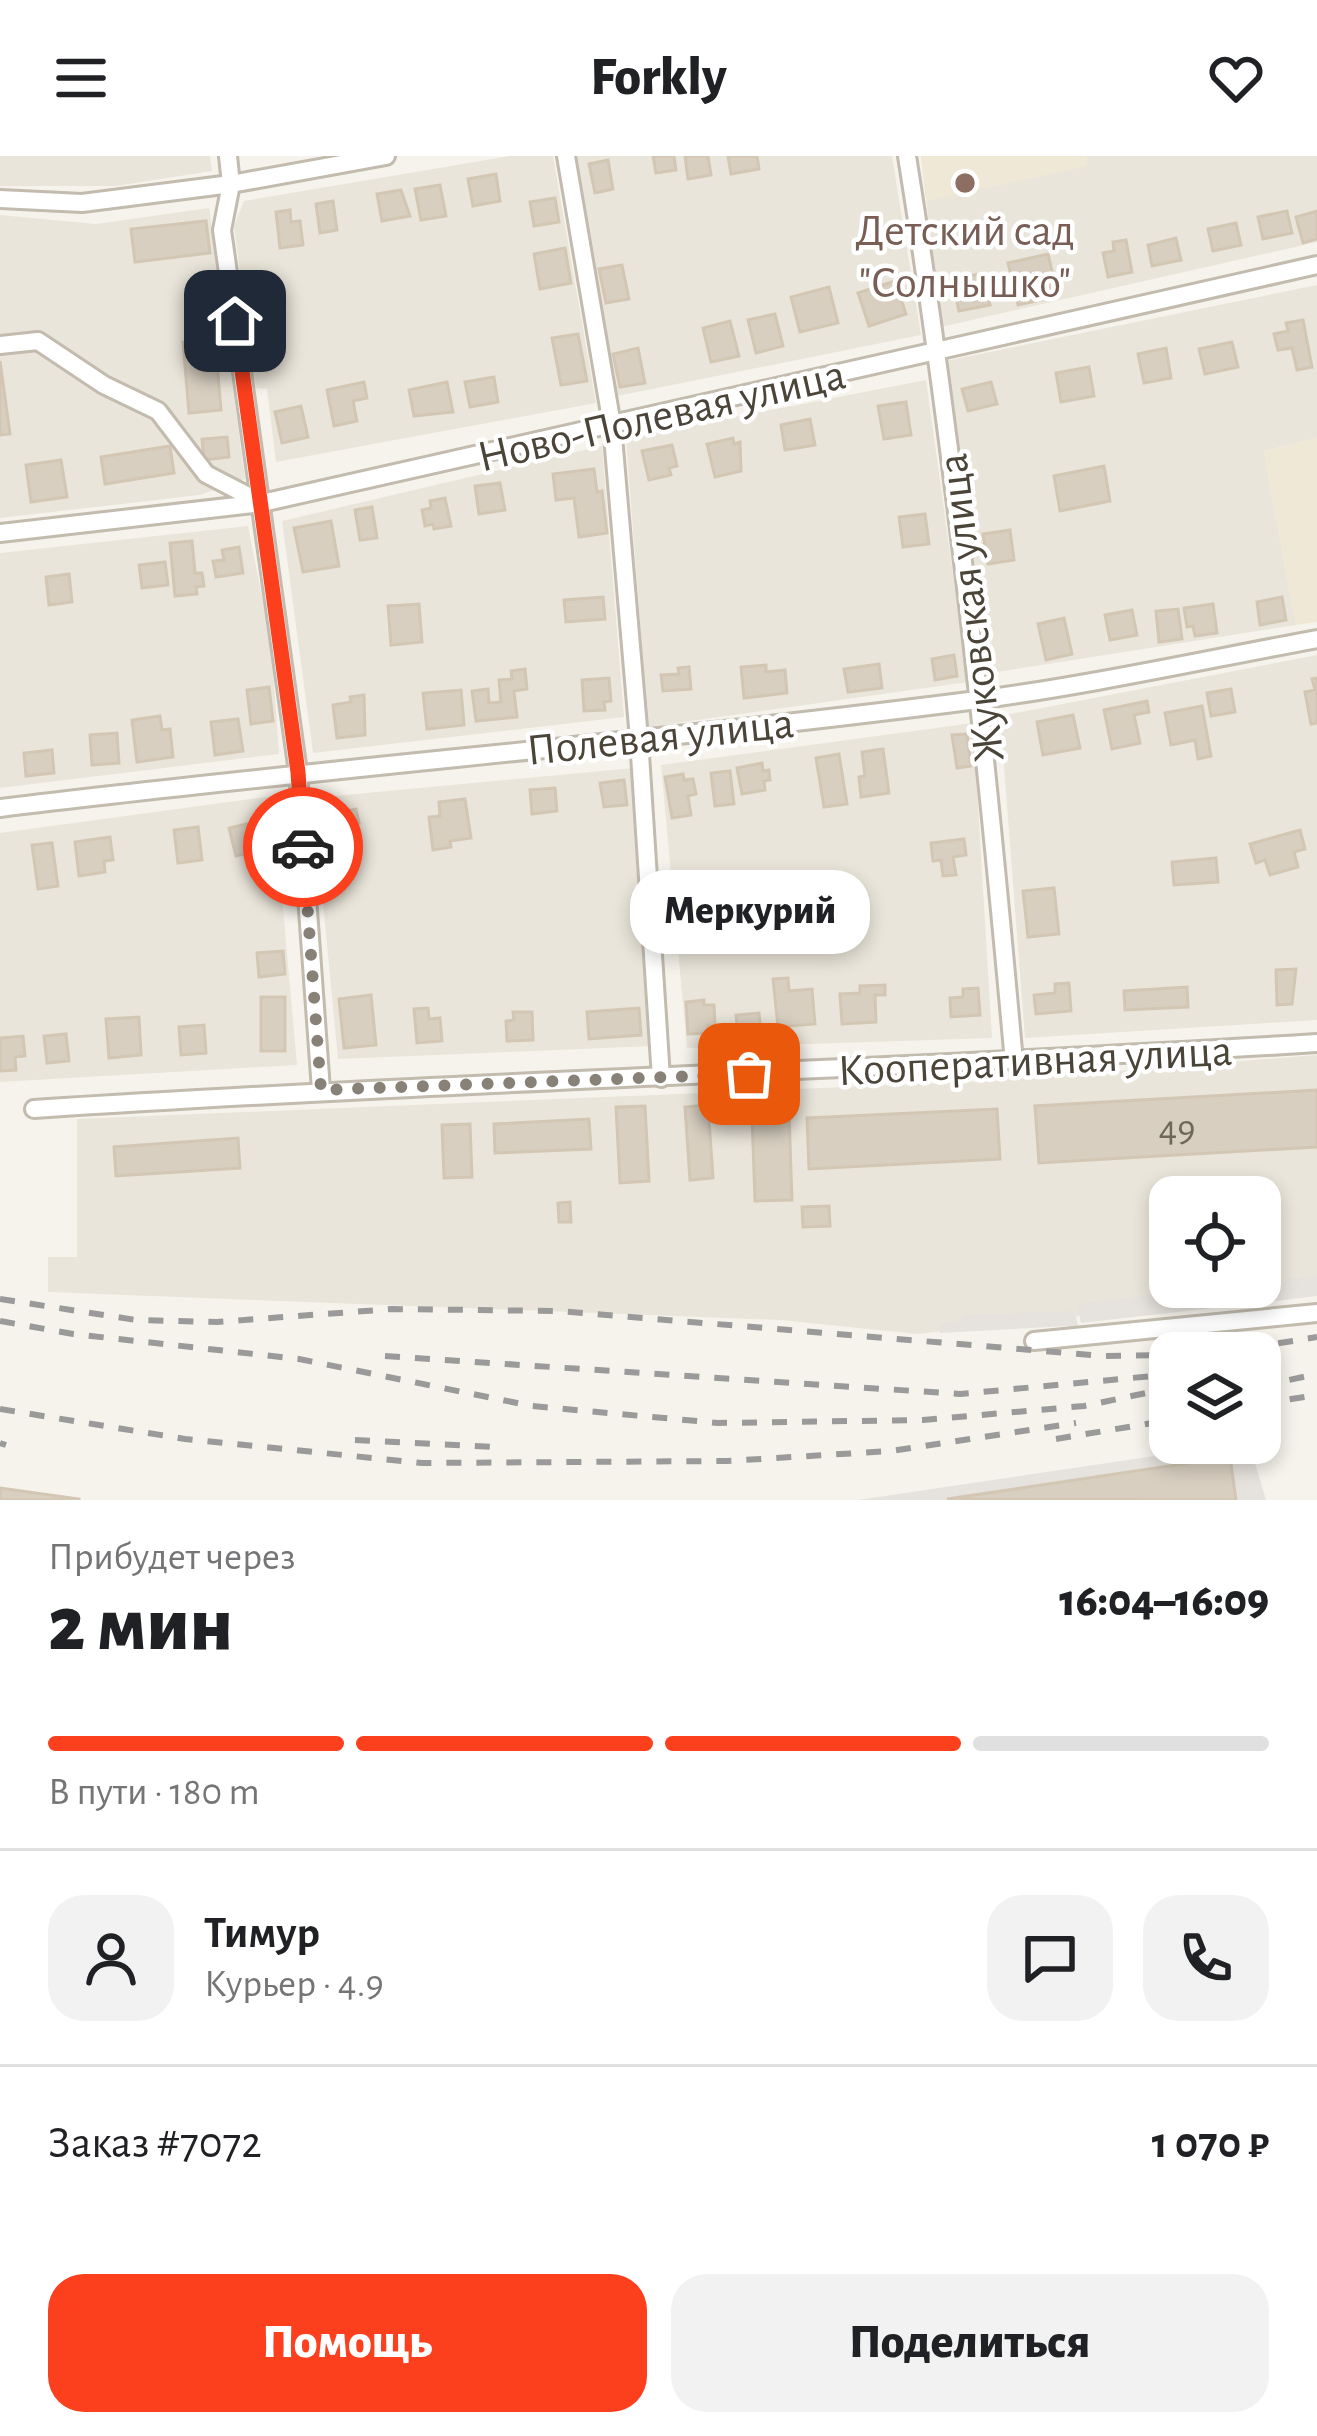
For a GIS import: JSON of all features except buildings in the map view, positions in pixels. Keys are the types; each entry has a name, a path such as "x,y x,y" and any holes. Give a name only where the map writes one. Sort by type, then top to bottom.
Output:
{"street":[{"path":"227,156 231,184 222,230 298,772 321,1090"},
{"path":"0,199 82,203 231,184 386,156"},
{"path":"566,156 612,425 661,1078"},
{"name":"Жуковская улица","path":"907,156 938,352 982,699 1014,1062"},
{"name":"Ново-Полевая улица","path":"0,533 262,503 1317,265"},
{"path":"0,345 38,341 104,385 158,411 206,474 262,503"},
{"name":"Полевая улица","path":"0,808 982,699 1317,639"},
{"name":"Кооперативная улица","path":"34,1109 321,1090 1014,1062 1317,1043"},
{"path":"1034,1341 1317,1313"}],"shaded area":[{"path":"0,156 210,156 212,171 116,186 0,186"},
{"path":"510,156 553,156 596,403 276,462 267,389 255,388 234,226 244,201"},
{"path":"576,156 892,156 921,335 617,396"},
{"path":"921,156 1317,156 1317,242 941,327"},
{"name":"Детский сад \"Солнышко\"","path":"921,156 1087,156 1087,166 926,201"},
{"path":"209,208 245,479 200,495 0,518 0,215 96,224"},
{"path":"1317,285 1317,438 1264,451 1296,625 985,674 936,363"},
{"path":"926,380 968,682 648,727 626,438"},
{"path":"1317,438 1317,622 1296,625 1264,451"},
{"path":"602,446 624,717 313,753 282,521"},
{"path":"248,526 271,643 279,754 0,788 0,553"},
{"path":"1317,655 1317,1020 1025,1038 1000,716"},
{"path":"973,723 992,1038 687,1048 661,765"},
{"path":"634,768 653,1046 338,1059 313,798"},
{"path":"273,796 297,1065 0,1082 0,833"},
{"path":"1317,1055 1317,1290 1281,1294 1281,1176 1149,1176 1149,1308 1153,1308 917,1334 780,1320 48,1292 48,1257 77,1257 77,1119 990,1081"},
{"path":"1317,1276 1317,1296 1281,1300 1281,1280"},
{"path":"1149,1295 1149,1308 1212,1308 1081,1323 1077,1304"},
{"path":"1075,1311 1079,1332 1070,1332 1068,1326 940,1333 941,1323 960,1321 963,1315"},
{"path":"1149,1458 1149,1464 1255,1464 1266,1500 858,1500"}],"railway":[{"path":"0,1299 136,1320 217,1322 392,1309 558,1311 1104,1356 1149,1355"},
{"path":"0,1321 73,1334 299,1359 532,1406 718,1423 923,1420 1084,1406 1149,1392"},
{"path":"1281,1343 1317,1337"},
{"path":"385,1356 960,1394 1149,1376"},
{"path":"1281,1382 1317,1374"},
{"path":"1281,1401 1317,1395"},
{"path":"0,1409 185,1439 422,1463 727,1461 891,1451 1076,1423"},
{"path":"1056,1439 1149,1424"},
{"path":"355,1440 493,1447"},
{"path":"0,1443 6,1445"}],"way so far":[{"path":"303,847 321,1090 749,1074"}],"place":[{"name":"Детский сад \"Солнышко\"","path":"965,183"},
{"name":"Меркурий","path":"749,1074"}],"route":[{"path":"235,321 298,772 303,847"}]}
